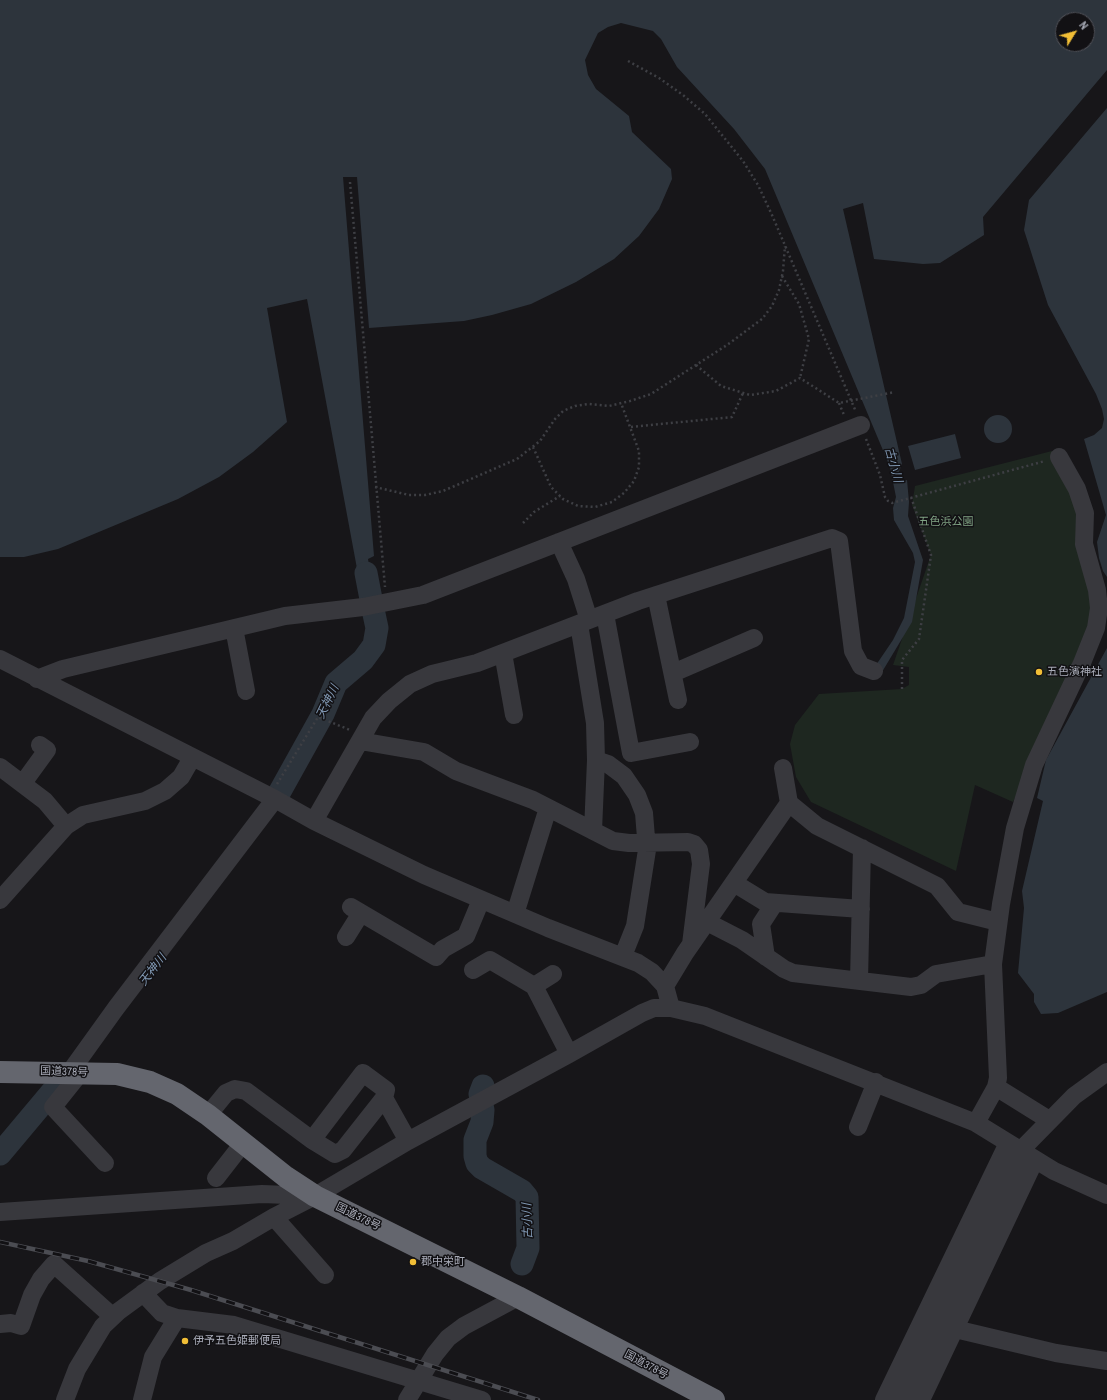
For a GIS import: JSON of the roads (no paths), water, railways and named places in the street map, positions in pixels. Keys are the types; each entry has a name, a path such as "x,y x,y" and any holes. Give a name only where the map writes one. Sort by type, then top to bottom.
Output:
{"highway":[{"name":"国道378号","path":"0,1072 75,1072 117,1074 150,1082 177,1094 208,1114 286,1176 315,1196 518,1297 714,1400"}],"street":[{"path":"37,679 63,669 285,616 364,607 423,595 861,425"},
{"path":"976,1123 996,1087 998,1078 992,964 1015,828 1034,765 1082,663 1096,628 1099,608 1097,590 1084,544 1085,513 1077,489 1059,457"},
{"path":"314,821 373,718 389,701 410,684 432,674 477,663 656,595 832,538 839,541 853,651 861,666 874,671"},
{"path":"559,542 576,579 591,619 631,753 690,742"},
{"path":"656,595 678,700"},
{"path":"591,619 596,760 593,831"},
{"path":"234,628 246,691"},
{"path":"673,673 754,638"},
{"path":"503,653 514,715"},
{"path":"0,659 273,798 314,821 424,875 515,914 638,963 652,972 665,986 671,1008"},
{"path":"361,738 424,752 456,771 533,800 613,841 648,843 688,842 694,844 700,850 702,864 691,944"},
{"path":"23,783 47,750 40,745"},
{"path":"0,900 66,826 83,815 145,801 165,791 181,777 192,758"},
{"path":"596,760 608,764 624,776 637,795 644,813 648,843 635,926 623,956"},
{"path":"0,767 45,801 66,826"},
{"path":"782,768 789,803 817,826 937,886 958,912 998,922"},
{"path":"105,1163 53,1107 116,1008 273,798"},
{"path":"665,986 691,944 789,803"},
{"path":"515,914 548,808"},
{"path":"858,981 862,848"},
{"path":"734,883 765,902 774,904 860,909"},
{"path":"346,937 356,910 436,958 443,949 466,936 481,900"},
{"path":"766,957 760,924 774,904"},
{"path":"707,922 742,940 766,957 793,973 911,987 921,985 936,974 992,964"},
{"path":"473,970 490,960 534,986 569,1054"},
{"path":"534,986 553,974"},
{"path":"65,1400 77,1369 96,1334 112,1316 143,1293 206,1253 233,1241 274,1217 315,1196 408,1141 642,1013 654,1008 671,1008 705,1016 876,1082 976,1123 1054,1171 1107,1195"},
{"path":"884,1400 1021,1151 1049,1120 1074,1096 1107,1072"},
{"path":"208,1114 226,1093 235,1088 246,1091 312,1140 335,1154 339,1152 384,1098 386,1090 363,1073 312,1140"},
{"path":"858,1127 876,1082"},
{"path":"996,1087 1049,1120"},
{"path":"384,1098 408,1141"},
{"path":"216,1178 244,1142"},
{"path":"902,1400 1021,1151"},
{"path":"921,1400 955,1329 1021,1151"},
{"path":"0,1212 262,1194 315,1196"},
{"path":"274,1217 325,1275"},
{"path":"0,1324 10,1322 21,1326 38,1284 54,1264 112,1316"},
{"path":"143,1293 162,1313 177,1318 234,1325 482,1400"},
{"path":"407,1400 435,1354 448,1338 464,1326 518,1297"},
{"path":"142,1400 152,1358 177,1318"},
{"path":"955,1329 1056,1354 1107,1361"}],"water":[{"path":"0,0 1107,0 1107,70 983,217 984,235 940,263 923,264 874,259 863,203 843,209 902,464 898,474 901,482 907,480 909,502 908,516 923,560 912,622 882,672 874,668 893,640 904,618 915,562 913,553 894,520 893,508 896,497 890,467 765,169 734,129 677,67 661,39 653,31 621,23 608,27 598,33 585,60 588,75 596,89 629,116 632,132 671,169 672,179 659,209 639,236 614,259 576,282 531,304 492,315 464,321 369,328 357,177 343,177 374,556 368,559 370,572 358,574 307,299 267,308 287,422 253,452 219,477 178,499 58,549 24,557 0,557"},
{"path":"1107,108 1107,577 1103,571 1099,558 1097,542 1106,515 1084,439 1094,435 1102,428 1104,419 1102,409 1096,394 1048,305 1024,230 1029,200"},
{"path":"998,415 1008,419 1012,429 1008,439 998,443 988,439 984,429 988,419"},
{"path":"955,434 961,458 915,470 908,446"},
{"path":"1107,648 1107,992 1058,1013 1041,1014 1034,1002 1034,994 1018,973 1024,908 1022,891 1043,801 1037,798 1046,760"}],"waterway":[{"name":"天神川","path":"366,573 371,599"},
{"name":"天神川","path":"278,795 323,714 336,683 363,660 374,645 377,628 374,614"},
{"name":"古小川","path":"483,1086 480,1094 483,1110 482,1122 475,1140 475,1156 477,1163 482,1168 522,1191 527,1197 528,1248 522,1264"},
{"name":"天神川","path":"0,1154 52,1092"}],"railway":[{"path":"0,1242 88,1261 191,1290 538,1400"}],"place":[{"name":"五色濱神社","path":"1039,672"},
{"name":"郡中栄町","path":"413,1262"},
{"name":"伊予五色姫郵便局","path":"185,1341"}],"park label":[{"name":"五色浜公園","path":"946,522"}]}
